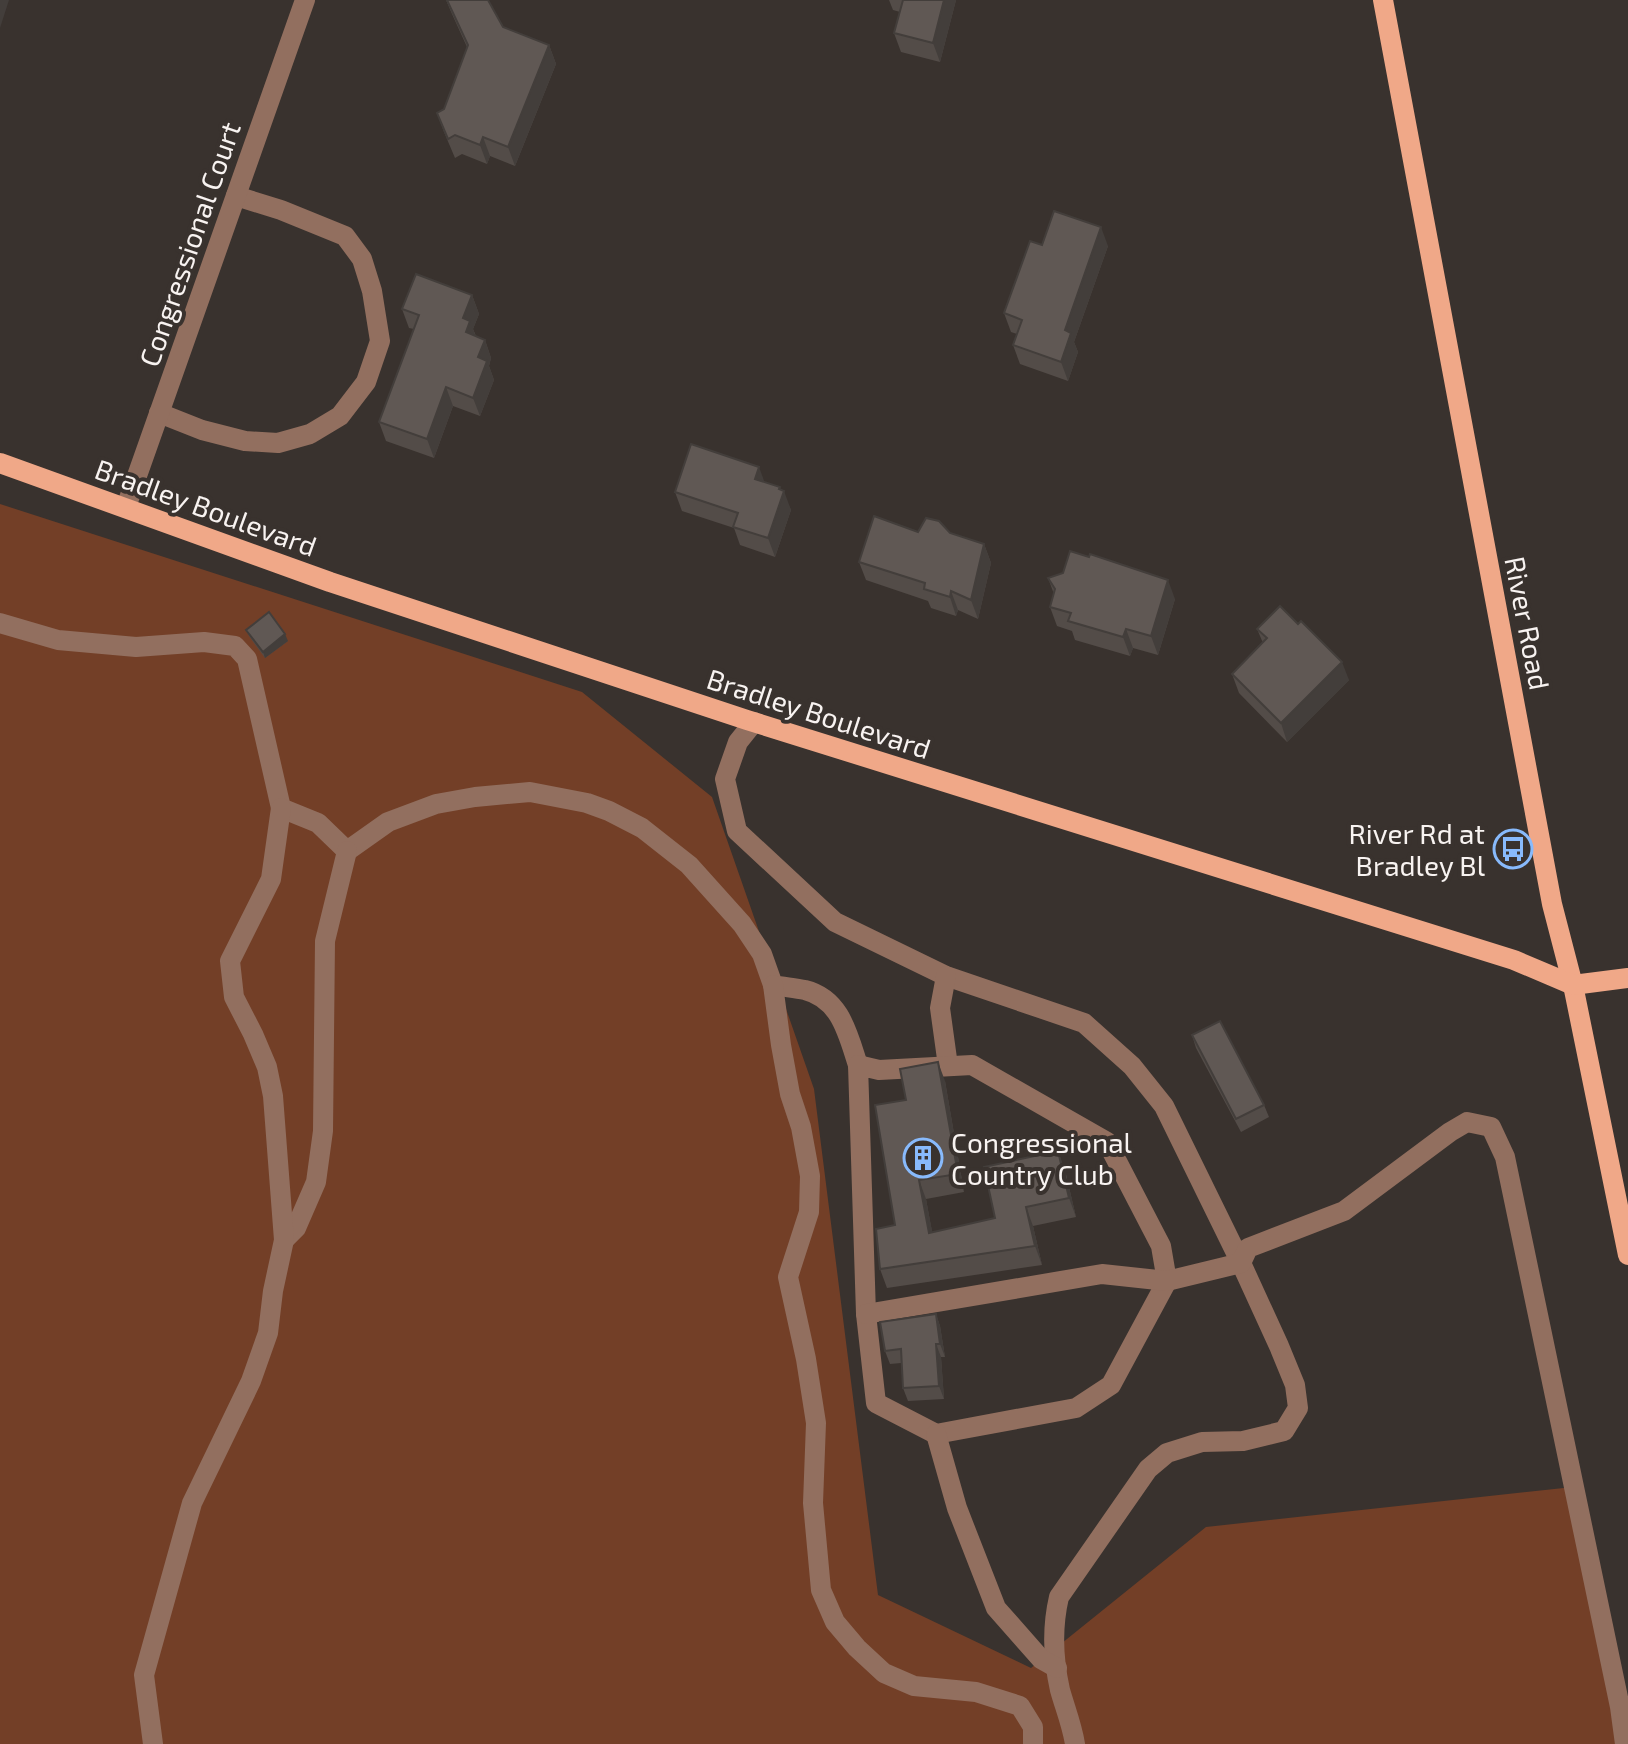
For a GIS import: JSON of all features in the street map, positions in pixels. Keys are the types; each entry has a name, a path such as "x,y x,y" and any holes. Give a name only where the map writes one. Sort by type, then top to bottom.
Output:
{"main road":[{"name":"River Road","path":"1383,0 1552,904 1573,985 1628,1255"},
{"name":"Bradley Boulevard","path":"0,463 330,582 754,722 1514,960 1573,985"},
{"path":"1573,985 1628,978"}],"street":[{"name":"Congressional Court","path":"126,507 305,0"},
{"path":"159,413 202,430 245,441 278,443 310,434 340,416 366,382 380,341 372,291 362,259 345,236 236,196"},
{"path":"0,623 58,640 136,647 204,642 235,646 247,659 281,808 271,879 230,961 234,997 267,1067 273,1096 284,1240 268,1333 251,1381 192,1503 144,1675 153,1744"},
{"path":"754,722 738,742 725,779 737,831 835,922 946,976 1084,1023 1132,1066 1164,1106 1241,1263 1295,1385 1298,1408 1284,1431 1243,1441 1202,1442 1167,1453 1148,1469 1059,1597 1054,1637 1057,1668 1075,1744"},
{"path":"284,1240 296,1228 316,1182 323,1131 325,941 347,851 388,822 436,804 530,792 587,803 642,828 689,865 742,924 762,954 773,985 790,1094 801,1127 810,1176 809,1212 788,1277 816,1423 813,1503 821,1590 835,1622 884,1673 914,1686 976,1692 1020,1706 1033,1727 1033,1744"},
{"path":"281,808 318,823 347,851"},
{"path":"946,976 940,1008 948,1066"},
{"path":"773,985 808,991 827,999 841,1017 858,1065 866,1314 876,1403 936,1434 1076,1408 1111,1385 1167,1281 1161,1246 1107,1142 972,1065 879,1070 858,1065"},
{"path":"1241,1263 1248,1248 1344,1211 1467,1122 1491,1127 1505,1157 1625,1744"},
{"path":"866,1314 1102,1274 1167,1281 1241,1263"},
{"path":"936,1434 957,1508 996,1608 1041,1659 1057,1668"}],"shaded area":[{"path":"0,504 582,692 712,797 814,1089 878,1595 1031,1668 1206,1527 1573,1487 1628,1744 0,1744"}],"building":[{"path":"447,0 488,0 503,27 549,45 508,147 483,137 480,145 455,135 448,139 437,113 444,109 468,45"},
{"path":"903,0 944,0 933,43 894,33"},
{"path":"1054,211 1101,227 1065,330 1071,333 1061,362 1013,345 1022,320 1004,313 1030,241 1042,245"},
{"path":"416,274 472,295 463,318 470,321 466,332 485,340 478,357 487,361 473,398 446,387 427,439 379,422 419,315 402,309"},
{"path":"691,444 759,467 755,479 784,491 768,538 733,527 738,513 675,492"},
{"path":"874,516 918,532 926,518 939,521 950,533 984,544 971,600 951,591 950,597 924,589 925,583 859,562"},
{"path":"1070,551 1089,557 1090,554 1168,580 1151,636 1126,629 1123,637 1068,621 1071,613 1050,607 1055,589 1048,578 1063,573"},
{"path":"1280,606 1298,624 1301,621 1342,662 1281,723 1232,674 1267,638 1257,629"},
{"path":"269,612 285,634 263,652 246,630"},
{"path":"1220,1021 1264,1105 1236,1119 1192,1035"},
{"path":"938,1062 958,1174 919,1180 929,1233 995,1218 984,1167 1058,1151 1069,1198 1026,1207 1035,1246 880,1269 876,1229 895,1225 875,1105 906,1100 900,1069"},
{"path":"936,1314 940,1344 936,1344 939,1386 903,1388 901,1349 885,1351 880,1322"}],"place":[{"name":"River Rd at Bradley Bl","path":"1513,849"},
{"name":"Congressional Country Club","path":"923,1158"}]}
